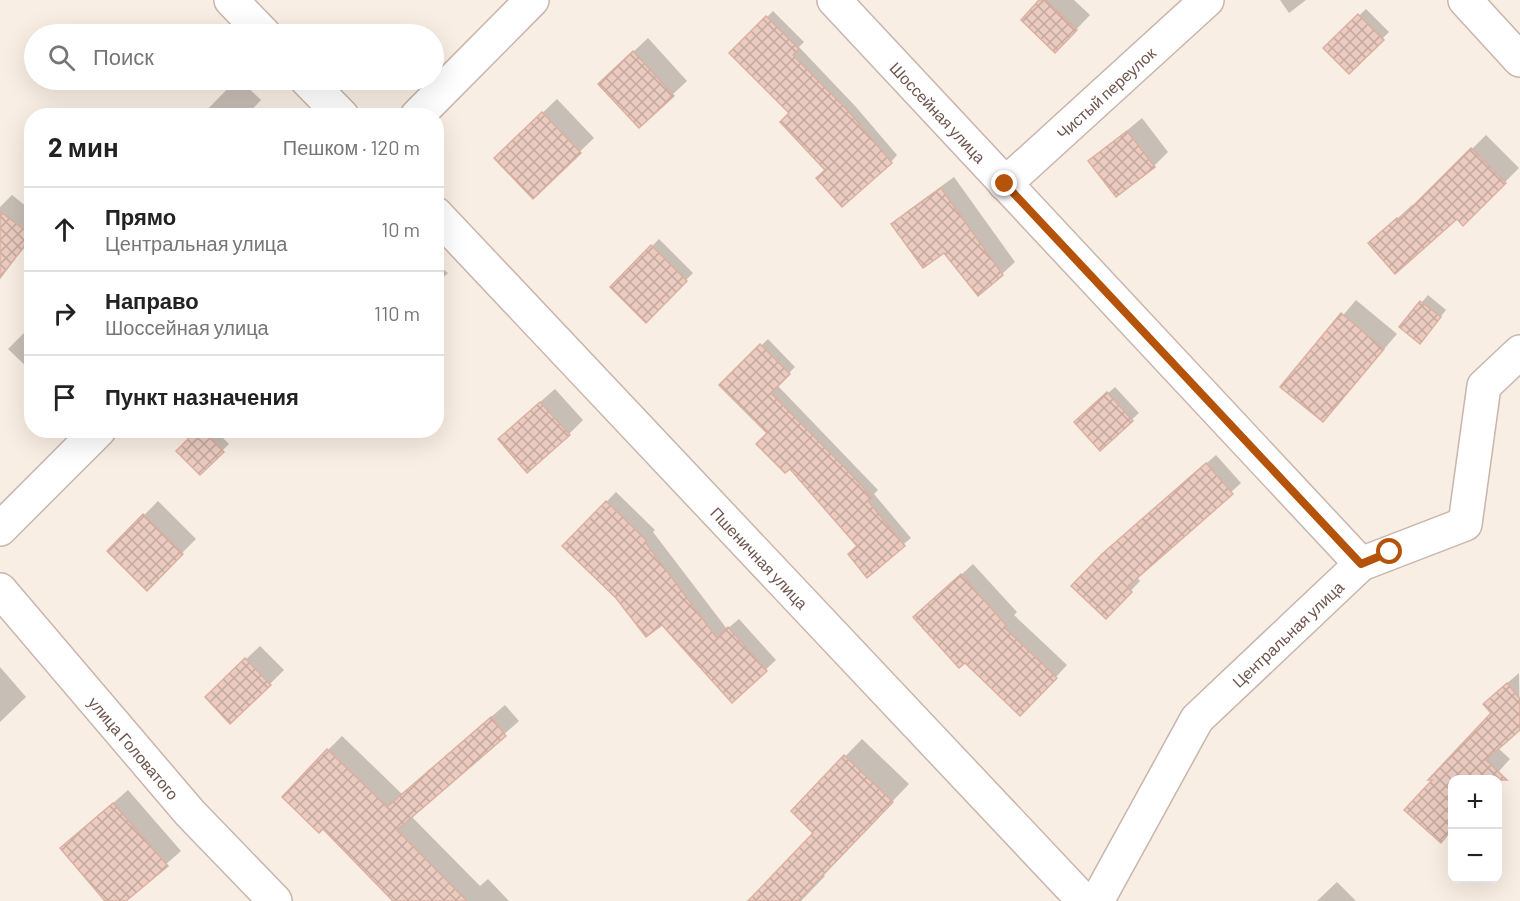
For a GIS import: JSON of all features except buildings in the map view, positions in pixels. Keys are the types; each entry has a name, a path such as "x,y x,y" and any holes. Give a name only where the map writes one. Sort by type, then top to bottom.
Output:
{"street":[{"path":"231,0 254,24"},
{"path":"444,89 532,0"},
{"name":"Шоссейная улица","path":"834,0 1361,564"},
{"name":"Чистый переулок","path":"1005,184 1207,0"},
{"path":"1465,0 1520,60"},
{"path":"317,90 334,108"},
{"path":"425,108 443,90"},
{"name":"Пшеничная улица","path":"444,222 1084,901"},
{"name":"Центральная улица","path":"1097,901 1197,719 1361,564 1465,524 1484,386 1520,352"},
{"path":"0,529 91,438"},
{"name":"улица Головатого","path":"0,590 190,813 275,901"}],"route":[{"path":"1005,184 1361,564 1390,552"}]}
